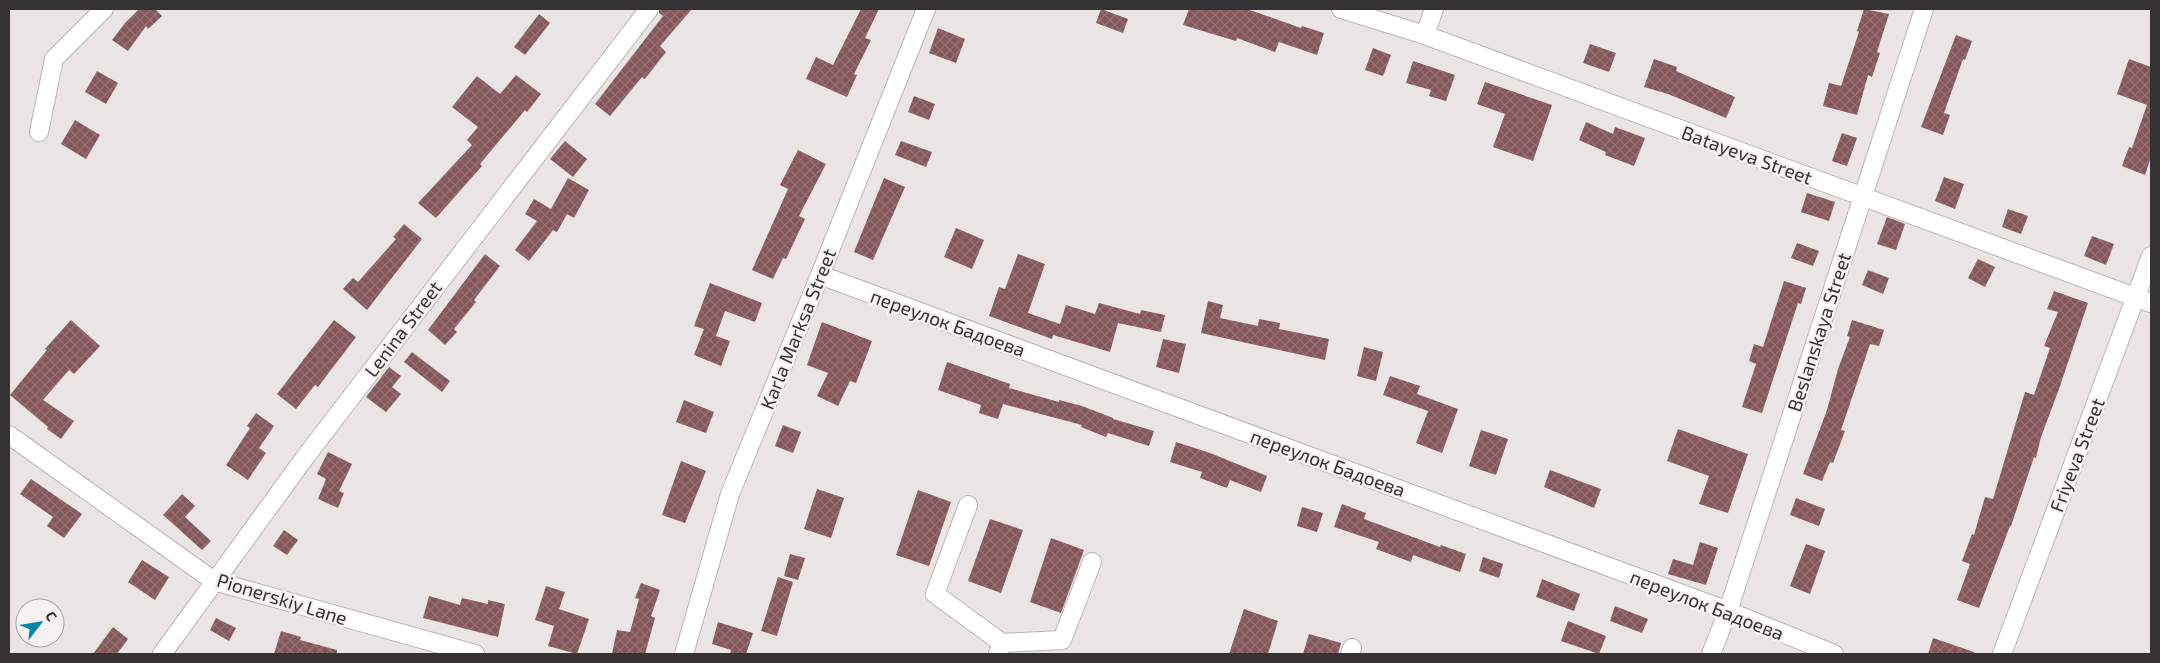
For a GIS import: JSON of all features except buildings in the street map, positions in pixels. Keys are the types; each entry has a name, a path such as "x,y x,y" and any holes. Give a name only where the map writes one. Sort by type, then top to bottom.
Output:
{"street":[{"path":"39,132 54,59 104,9"},
{"name":"Lenina Street","path":"162,654 306,456 649,9"},
{"name":"Karla Marksa Street","path":"684,654 730,494 926,9"},
{"name":"Batayeva Street","path":"1341,9 1425,35 2144,300"},
{"path":"1425,35 1434,9"},
{"name":"Beslanskaya Street","path":"1711,654 1728,611 1924,9"},
{"name":"Friyeva Street","path":"2002,654 2144,300 2151,256"},
{"name":"переулок Бадоева","path":"820,275 1728,611 1834,654"},
{"name":"Pionerskiy Lane","path":"9,434 214,581 475,654"},
{"path":"968,505 935,594 1000,648 1062,640 1092,562"}]}
